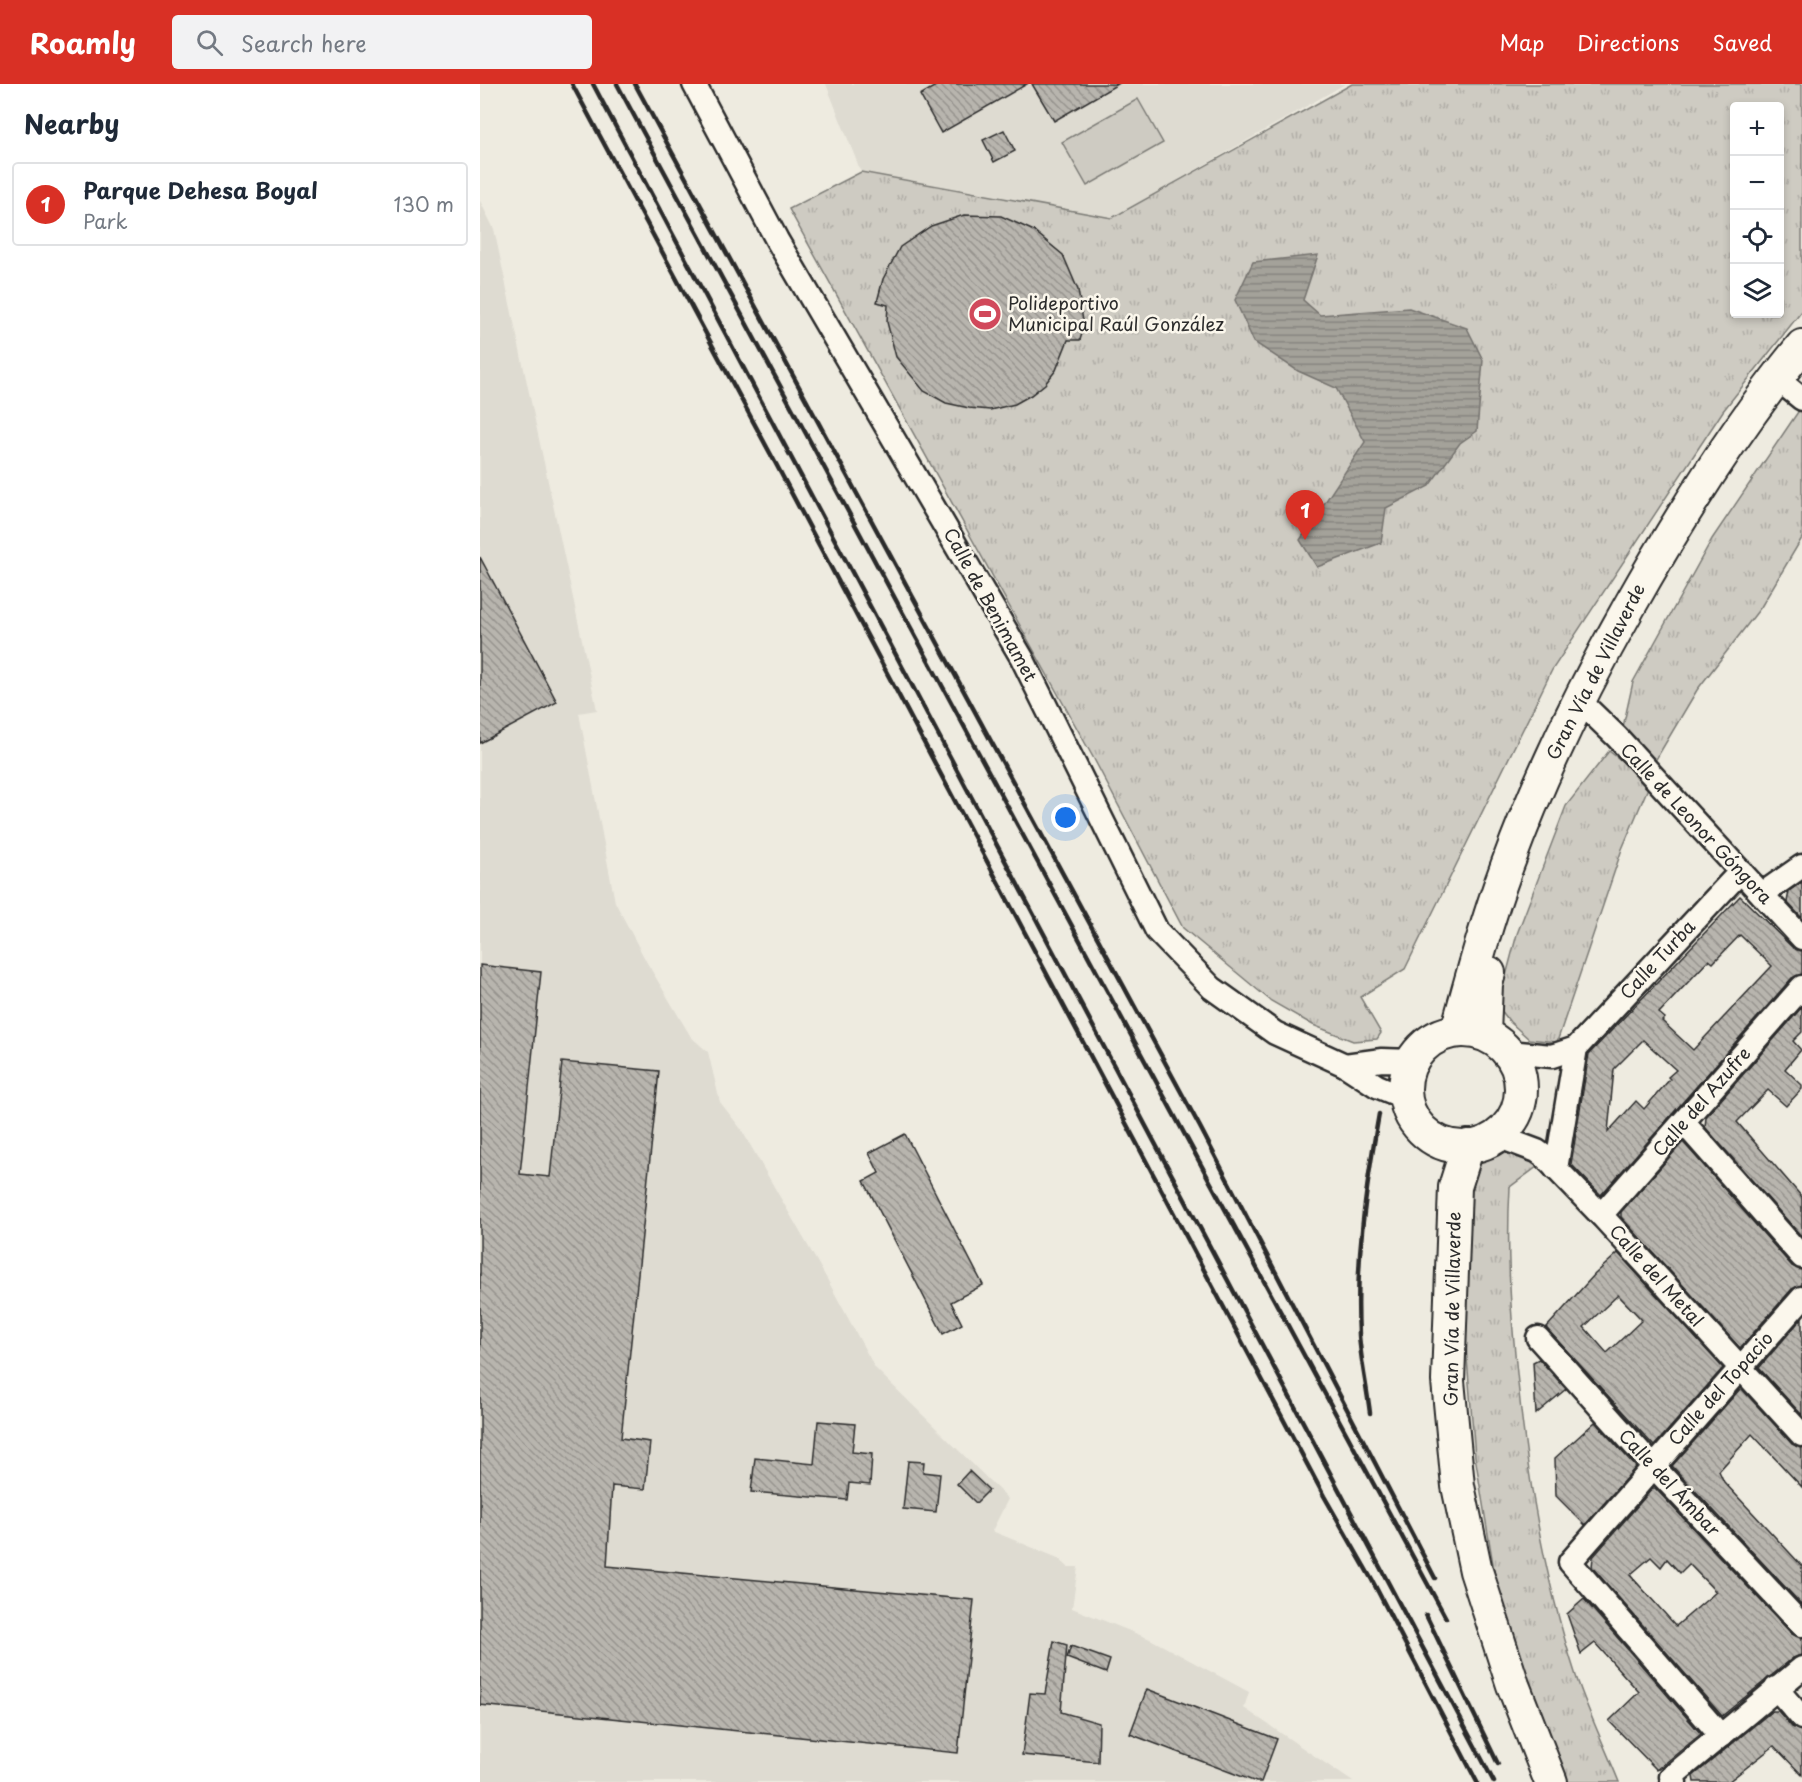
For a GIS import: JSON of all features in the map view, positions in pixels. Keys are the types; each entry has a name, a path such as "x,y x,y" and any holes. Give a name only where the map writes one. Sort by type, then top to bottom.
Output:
{"street":[{"name":"Calle de Benimamet","path":"694,84 777,240 1022,658 1157,931 1212,988 1275,1033 1345,1065 1377,1086 1406,1098"},
{"name":"Gran Vía de Villaverde","path":"1483,1039 1507,866 1551,756 1594,669 1668,537 1747,418 1802,346"},
{"name":"Gran Vía de Villaverde","path":"1483,1039 1486,984 1518,872 1563,762 1610,668 1680,545 1755,424 1797,384"},
{"name":"Calle de Leonor Góngora","path":"1589,710 1617,737 1802,938"},
{"path":"1762,894 1802,866"},
{"name":"Calle Turba","path":"1576,1048 1741,871"},
{"name":"Calle del Azufre","path":"1601,1215 1802,987"},
{"path":"1483,1039 1518,1069 1520,1078 1519,1106 1510,1122 1497,1136 1488,1141 1458,1145 1433,1138 1420,1128 1411,1114 1406,1098 1406,1079 1412,1061 1424,1047 1439,1036 1483,1039 1552,1056 1576,1048 1556,1169"},
{"path":"1345,1065 1382,1060 1412,1061"},
{"path":"1684,1123 1802,1257"},
{"name":"Calle del Metal","path":"1497,1136 1537,1151 1556,1169 1601,1215 1802,1435"},
{"name":"Gran Vía de Villaverde","path":"1458,1145 1444,1189 1439,1288 1441,1384 1453,1485 1470,1572 1488,1636 1504,1690 1540,1782"},
{"name":"Gran Vía de Villaverde","path":"1458,1145 1448,1370 1458,1486 1476,1570 1514,1686 1551,1782"},
{"name":"Calle del Topacio","path":"1721,1736 1570,1562 1802,1298"},
{"name":"Calle del Ámbar","path":"1538,1338 1653,1466 1802,1625"},
{"path":"1673,1780 1776,1688 1802,1668"},
{"path":"1776,1688 1802,1718"}],"shaded area":[{"path":"826,84 1345,84 1112,218 861,172"},
{"path":"480,201 494,229 597,710 579,713 615,902 646,961 691,1037 708,1052 720,1102 741,1129 875,1368 1008,1499 992,1531 1058,1558 1068,1567 1078,1567 1072,1608 1150,1639 1249,1692 1244,1708 1353,1782 480,1782"},
{"path":"1318,255 1303,300 1320,315 1409,308 1467,328 1483,360 1477,431 1460,443 1429,486 1386,508 1381,543 1317,567 1300,540 1365,442 1336,388 1298,371 1254,342 1235,300 1253,262"}],"green space":[{"path":"1352,84 1802,84 1802,311 1723,411 1552,670 1405,969 1360,997 1381,1033 1377,1039 1353,1041 1313,1025 1271,1001 1183,928 1094,759 789,209 861,172 1112,218"},
{"path":"1138,99 1163,143 1087,186 1062,142"},
{"path":"1802,406 1802,538 1761,607 1697,690 1655,761 1617,737 1623,727 1633,682 1712,539"},
{"path":"1609,751 1650,783 1622,849 1557,1042 1529,1039 1510,1022 1498,1006 1517,934 1566,806"},
{"path":"1513,1145 1531,1156 1538,1166 1510,1187 1509,1212 1513,1334 1533,1495 1547,1568 1565,1640 1591,1716 1619,1782 1568,1782 1500,1606 1475,1456 1465,1334 1467,1168 1499,1155"}],"building":[{"path":"939,84 1027,84 941,133 920,95"},
{"path":"1032,84 1118,84 1054,121"},
{"path":"1004,130 1015,151 994,162 983,140"},
{"name":"Polideportivo Municipal Raúl González","path":"964,215 1001,216 1034,231 1063,255 1078,290 1084,327 1080,340 1068,340 1056,370 1045,384 1015,404 990,410 946,403 924,391 896,357 887,322 888,305 877,302 883,279 900,247 931,226"},
{"path":"480,557 557,702 480,743"},
{"path":"1802,882 1802,918 1787,902 1789,891"},
{"path":"1740,896 1792,947 1802,951 1802,974 1792,978 1601,1195 1571,1164 1589,1054","holes":["1740,935 1772,966 1693,1050 1662,1021 1665,1018 1659,1013 1709,960 1713,963","1643,1040 1676,1070 1644,1109 1636,1101 1608,1132 1614,1069"]},
{"path":"480,965 541,972 520,1174 550,1177 562,1062 659,1071 621,1438 650,1442 645,1489 612,1486 607,1566 974,1600 958,1753 480,1705"},
{"path":"1802,1007 1802,1032 1793,1041 1801,1050 1785,1069 1802,1085 1802,1089 1786,1106 1768,1090 1737,1122 1802,1197 1802,1237 1705,1127 1706,1117"},
{"path":"905,1134 983,1285 951,1302 962,1324 943,1334 864,1181 879,1173 869,1153"},
{"path":"1683,1142 1792,1266 1802,1270 1802,1285 1792,1289 1740,1348 1621,1217 1621,1212"},
{"path":"1618,1253 1723,1368 1654,1446 1546,1328 1595,1274","holes":["1618,1295 1642,1320 1607,1353 1584,1327"]},
{"path":"1802,1318 1802,1415 1759,1368"},
{"path":"1539,1359 1566,1389 1536,1414 1533,1362"},
{"path":"1741,1388 1792,1444 1802,1448 1802,1487 1752,1434 1719,1471 1724,1482 1802,1566 1802,1605 1672,1466"},
{"path":"818,1421 855,1424 852,1452 872,1454 870,1485 849,1483 847,1500 751,1492 755,1458 814,1464"},
{"path":"1595,1422 1636,1467 1585,1525 1556,1496 1555,1458"},
{"path":"908,1461 924,1462 923,1472 940,1474 936,1512 903,1509"},
{"path":"969,1471 989,1490 976,1503 957,1484"},
{"path":"1655,1488 1792,1634 1802,1638 1802,1655 1793,1658 1722,1716 1592,1567 1593,1557","holes":["1651,1557 1661,1567 1667,1559 1680,1573 1689,1564 1716,1592 1676,1626 1630,1575"]},
{"path":"1584,1599 1701,1734 1657,1770 1609,1721 1639,1692 1595,1643 1581,1654 1567,1614"},
{"path":"1054,1641 1067,1645 1061,1712 1099,1723 1098,1762 1022,1755 1030,1693 1045,1694"},
{"path":"1071,1646 1110,1660 1106,1673 1067,1658"},
{"path":"1147,1689 1277,1739 1261,1782 1130,1734"},
{"path":"1772,1711 1778,1711 1792,1727 1802,1731 1802,1775 1774,1746 1728,1782 1694,1782 1693,1776"}],"railway":[{"path":"572,84 1324,1496 1372,1580 1477,1782"},
{"path":"593,84 1494,1782"},
{"path":"617,84 1446,1618"},
{"path":"635,84 1200,1127 1435,1578"},
{"path":"1370,1413 1361,1355 1358,1307 1360,1252 1366,1196 1379,1114"},
{"path":"1426,1615 1498,1764"}],"place":[{"name":"Polideportivo Municipal Raúl González","path":"985,314"},
{"name":"Parque Dehesa Boyal","path":"1305,540"}]}
